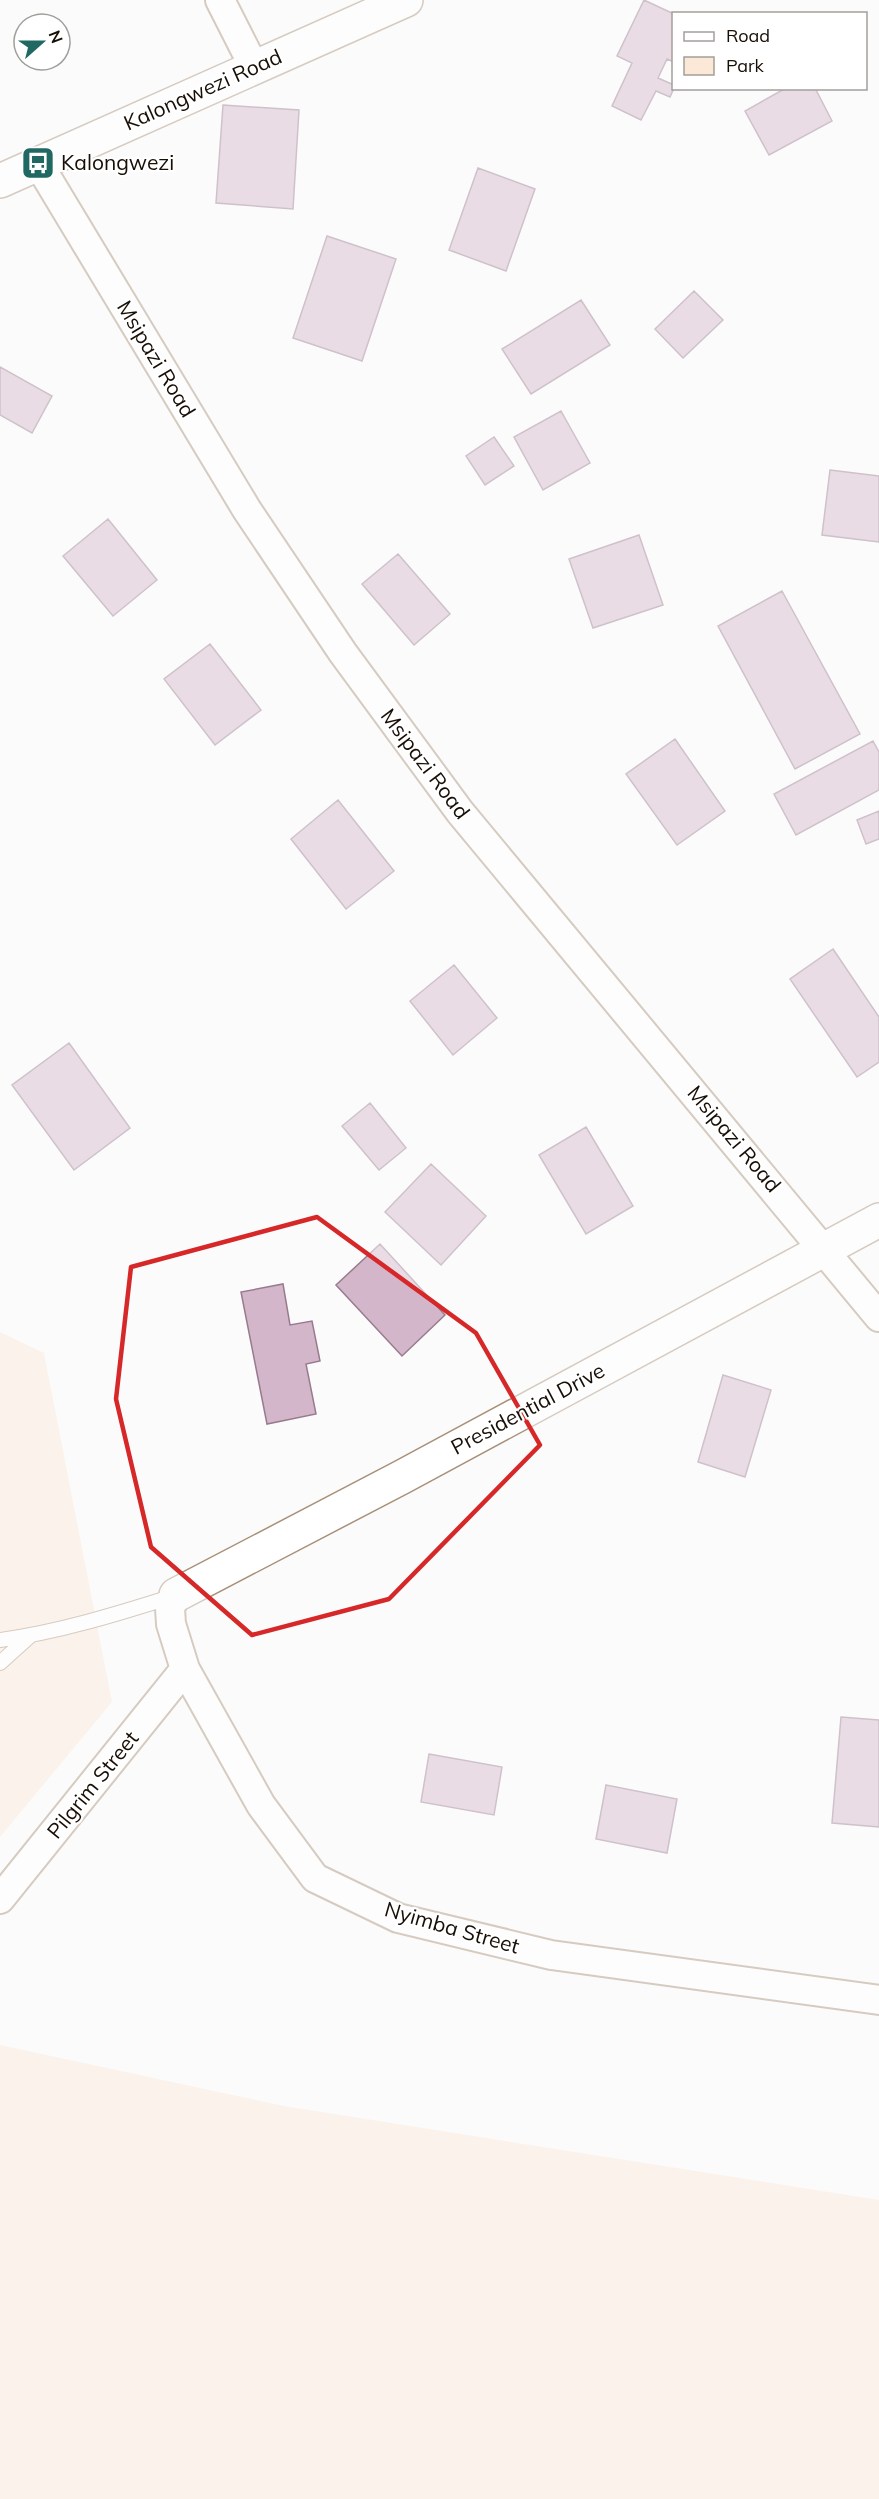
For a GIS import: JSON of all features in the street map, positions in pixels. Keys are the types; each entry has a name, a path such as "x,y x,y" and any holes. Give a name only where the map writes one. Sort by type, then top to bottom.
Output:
{"street":[{"path":"220,0 254,67"},
{"name":"Kalongwezi Road","path":"0,181 406,0"},
{"name":"Msipazi Road","path":"38,163 248,510 343,653 460,812 879,1317"},
{"name":"Presidential Drive","path":"176,1595 402,1477 879,1220"},
{"name":"Nyimba Street","path":"176,1595 170,1608 171,1624 184,1669 261,1805 315,1878 398,1918 551,1955 879,2000"},
{"name":"Pilgrim Street","path":"0,1899 184,1669"}],"lane":[{"path":"0,1640 30,1636 126,1611 176,1595"},
{"path":"0,1663 30,1636"}],"highlighted area":[{"path":"317,1217 476,1333 540,1445 389,1599 252,1635 151,1547 116,1399 131,1267"}],"green space":[{"path":"0,1332 44,1353 112,1702 0,1837"},
{"path":"0,2045 284,2106 879,2200 879,2499 0,2499"}],"building":[{"path":"644,0 672,13 672,61 667,59 658,78 672,84 673,90 670,97 656,91 641,120 612,106 632,63 617,56"},
{"path":"782,90 816,90 832,121 769,155 745,111"},
{"path":"223,105 299,110 293,209 216,203"},
{"path":"478,168 535,189 506,271 449,250"},
{"path":"327,236 396,259 362,361 293,338"},
{"path":"694,291 723,320 683,358 655,329"},
{"path":"581,300 610,345 531,394 502,349"},
{"path":"0,367 52,396 32,433 0,415"},
{"path":"561,411 590,463 543,490 514,437"},
{"path":"494,437 514,466 485,485 466,456"},
{"path":"830,470 879,476 879,542 822,535"},
{"path":"108,519 157,580 113,616 63,556"},
{"path":"639,535 663,605 593,628 569,559"},
{"path":"398,554 450,614 414,645 362,584"},
{"path":"782,591 860,734 795,769 718,626"},
{"path":"210,644 261,710 215,745 164,679"},
{"path":"675,739 725,811 677,845 626,774"},
{"path":"873,741 879,752 879,790 796,835 774,794"},
{"path":"338,800 394,871 346,909 291,839"},
{"path":"879,811 879,839 866,844 857,820"},
{"path":"833,949 879,1017 879,1062 857,1077 790,979"},
{"path":"454,965 497,1018 453,1055 410,1001"},
{"path":"69,1043 130,1128 74,1170 12,1085"},
{"path":"370,1103 406,1148 379,1170 342,1126"},
{"path":"586,1127 633,1206 586,1234 539,1155"},
{"path":"431,1164 486,1216 441,1265 385,1212"},
{"path":"380,1244 445,1315 402,1356 336,1285"},
{"path":"283,1284 290,1325 312,1321 320,1361 306,1364 316,1414 267,1424 241,1292"},
{"path":"723,1375 771,1390 745,1477 698,1462"},
{"path":"841,1717 879,1720 879,1827 832,1823"},
{"path":"429,1754 502,1767 494,1815 421,1802"},
{"path":"606,1785 677,1799 667,1853 596,1839"}],"place":[{"name":"Kalongwezi","path":"38,163"}]}
